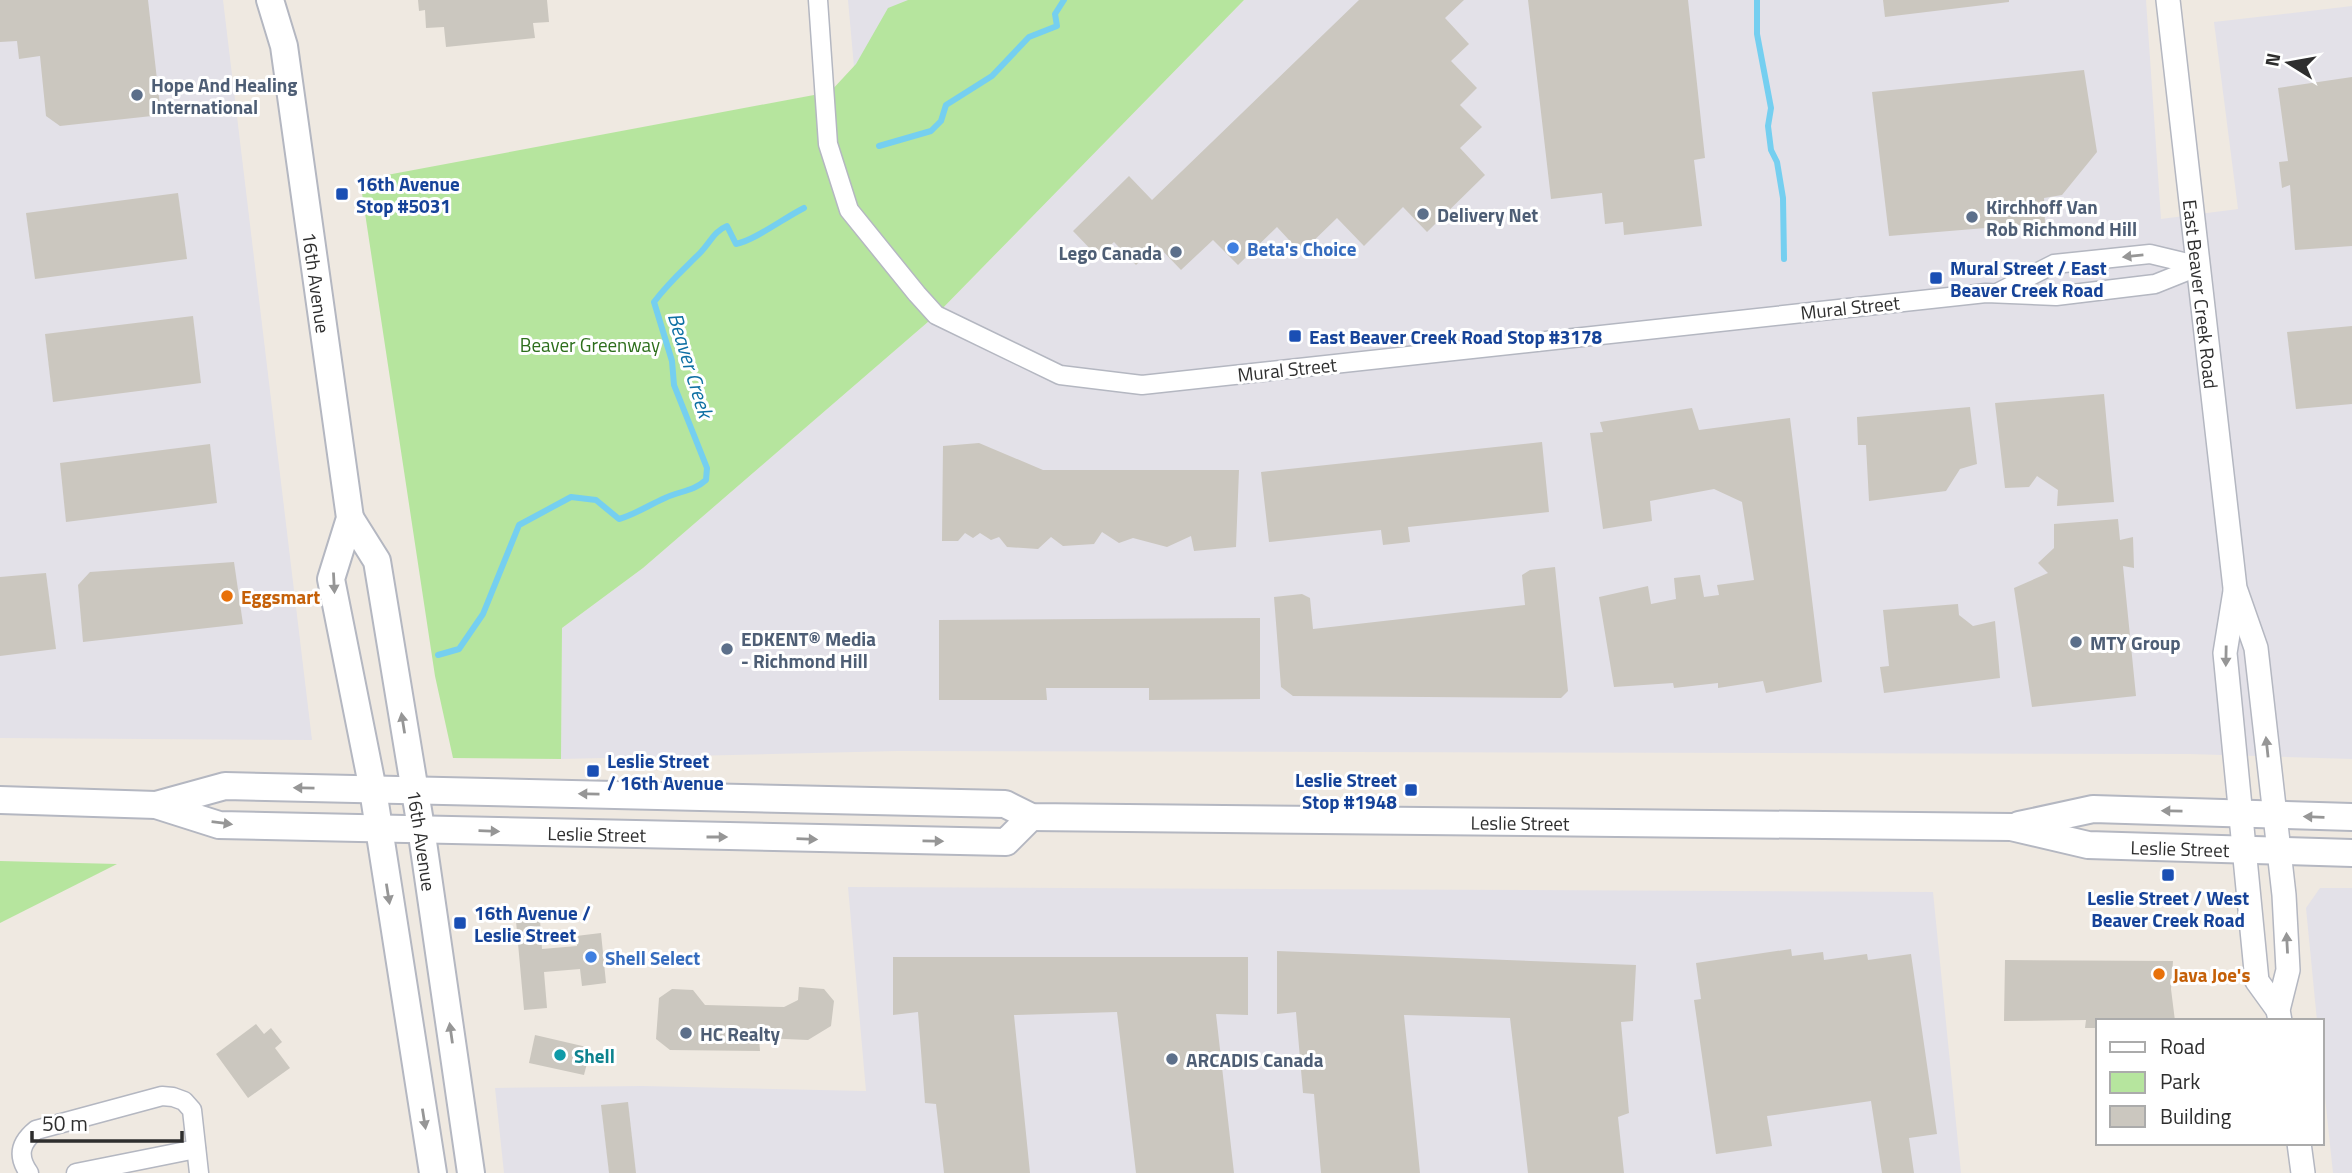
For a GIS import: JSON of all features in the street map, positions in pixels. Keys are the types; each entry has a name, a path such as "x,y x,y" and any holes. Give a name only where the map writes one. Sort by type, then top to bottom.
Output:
{"main road":[{"name":"16th Avenue","path":"270,0 284,46 350,518 377,561 421,828 471,1173"},
{"name":"16th Avenue","path":"284,46 287,0"},
{"name":"16th Avenue","path":"350,518 331,579 373,790 433,1173"},
{"name":"Leslie Street","path":"156,805 225,786 1005,804 1031,817 2011,827 2093,810 2352,817"},
{"name":"Leslie Street","path":"0,800 156,805 219,825 1006,842 1031,817"},
{"name":"Leslie Street","path":"2011,827 2088,845 2279,853 2352,853"}],"street":[{"name":"Mural Street","path":"818,0 828,145 849,210 936,315 1060,375 1142,385 1998,292 2056,296 2155,285 2200,266"},
{"name":"East Beaver Creek Road","path":"2168,0 2235,588 2256,648 2275,815 2288,970 2279,1015"},
{"name":"Mural Street","path":"1998,292 2054,264 2150,254 2200,266"},
{"name":"East Beaver Creek Road","path":"2235,588 2225,653 2257,981 2279,1015"},
{"path":"29,1173 21,1160 21,1149 26,1138 36,1130 162,1096 184,1101 192,1110 199,1173"},
{"path":"2299,1145 2303,1173"},
{"path":"76,1173 196,1149"}],"shaded area":[{"path":"0,0 223,0 312,740 0,738"},
{"path":"848,0 915,0 854,67"},
{"path":"1244,0 2146,0 2161,219 2238,209 2214,22 2352,6 2352,759 2190,754 897,751 561,759 562,628 643,568 936,315"},
{"path":"848,887 1933,892 1961,1173 504,1173 495,1088 642,1086 866,1091"},
{"path":"2320,888 2352,888 2352,1173 2333,1173 2324,1088 2324,1019 2317,1019 2306,908"}],"green space":[{"name":"Beaver Greenway","path":"908,0 1244,0 936,315 643,568 562,628 561,759 453,758 435,676 360,180 830,92 856,64 888,8"},
{"path":"0,861 117,864 0,923"}],"building":[{"path":"0,0 148,0 161,115 60,126 46,116 40,56 19,59 17,41 0,42"},
{"path":"418,0 547,0 549,22 533,23 535,38 446,47 444,27 426,28 425,10 419,11"},
{"path":"1359,0 1464,0 1445,18 1469,44 1451,61 1477,88 1460,105 1482,127 1460,148 1485,175 1427,232 1403,207 1364,246 1337,218 1301,253 1277,227 1238,265 1213,240 1181,270 1157,245 1136,265 1114,242 1098,257 1073,231 1129,176 1152,200"},
{"path":"1528,0 1688,0 1705,158 1694,160 1702,226 1624,235 1623,222 1605,224 1602,193 1551,199"},
{"path":"1883,0 2009,0 2009,2 1885,17"},
{"path":"2084,70 2097,152 2062,195 2044,198 2045,223 1889,236 1872,92"},
{"path":"2352,77 2352,246 2295,250 2290,185 2282,188 2279,162 2288,161 2278,88"},
{"path":"178,193 187,259 35,279 26,213"},
{"path":"193,316 201,383 53,402 45,334"},
{"path":"2352,326 2352,404 2296,409 2287,332"},
{"path":"2104,394 2114,502 2057,506 2058,490 2037,476 2029,487 2005,488 1995,403"},
{"path":"1970,407 1977,464 1960,469 1946,491 1869,501 1866,445 1858,445 1857,417"},
{"path":"1692,408 1699,430 1790,418 1822,682 1766,693 1763,681 1718,688 1718,683 1674,688 1673,683 1614,687 1599,597 1648,586 1651,604 1676,599 1674,578 1700,575 1704,597 1719,595 1717,585 1754,580 1742,502 1714,489 1650,501 1652,521 1603,529 1590,433 1603,432 1600,422"},
{"path":"1542,442 1549,512 1408,527 1410,542 1383,545 1381,530 1269,542 1261,472"},
{"path":"979,443 1043,470 1239,470 1236,547 1194,551 1191,536 1167,547 1133,538 1119,543 1102,532 1094,544 1063,546 1051,537 1038,549 1007,547 999,537 991,540 980,533 973,538 965,533 958,541 942,541 943,446"},
{"path":"210,444 217,503 66,522 60,463"},
{"name":"MTY Group","path":"2118,519 2120,540 2133,537 2134,568 2123,566 2136,696 2032,707 2014,588 2048,573 2038,563 2054,548 2054,524"},
{"path":"234,562 243,624 83,642 78,585 90,572"},
{"path":"1555,567 1568,691 1561,698 1293,696 1281,687 1274,597 1302,594 1310,598 1313,629 1525,605 1522,575 1530,570"},
{"path":"46,573 56,649 0,656 0,577"},
{"path":"1958,604 1959,615 1973,626 1995,621 2000,678 1884,693 1880,667 1889,666 1883,610"},
{"path":"1260,618 1260,699 1149,700 1149,688 1046,688 1047,700 939,700 939,620"},
{"path":"540,919 542,949 577,946 576,936 601,933 606,983 582,986 580,969 544,972 547,1008 524,1010 516,921"},
{"path":"1791,949 1792,956 1823,952 1824,960 1867,954 1868,960 1911,954 1937,1134 1909,1138 1914,1173 1882,1173 1871,1101 1767,1116 1772,1146 1716,1154 1694,1000 1701,999 1696,963"},
{"path":"1277,951 1636,965 1633,1021 1621,1022 1629,1113 1618,1117 1624,1173 1528,1173 1510,1018 1404,1015 1420,1173 1321,1173 1314,1094 1303,1093 1296,1012 1277,1014"},
{"name":"ARCADIS Canada","path":"893,957 1248,957 1248,1015 1216,1014 1234,1173 1136,1173 1117,1012 1014,1015 1030,1173 944,1173 936,1104 925,1103 918,1012 893,1015"},
{"path":"2005,960 2173,961 2171,989 2175,1019 2096,1019 2096,1028 2085,1028 2086,1020 2004,1021"},
{"path":"799,987 824,989 834,1001 831,1026 808,1040 759,1038 760,1051 670,1050 656,1039 659,998 672,989 693,990 705,1005 784,1007 798,1000"},
{"path":"256,1024 264,1034 271,1028 282,1042 275,1048 290,1068 248,1098 216,1054"},
{"name":"Shell","path":"535,1035 591,1048 584,1075 529,1063"},
{"path":"628,1102 636,1173 609,1173 601,1105"}],"waterway":[{"name":"Beaver Creek","path":"879,146 931,131 941,121 946,105 992,76 1029,37 1057,26 1055,14 1064,0"},
{"path":"1757,0 1757,34 1771,108 1768,126 1771,150 1777,162 1783,198 1784,259"},
{"name":"Beaver Creek","path":"438,655 459,649 483,614 519,525 571,497 596,500 619,519 692,489 706,480 707,468 674,385 672,361 654,302 723,228 727,226 736,244 804,208"}],"place":[{"name":"Hope And Healing International","path":"137,95"},
{"name":"16th Avenue Stop #5031","path":"342,194"},
{"name":"Delivery Net","path":"1423,214"},
{"name":"Kirchhoff Van Rob Richmond Hill","path":"1972,217"},
{"name":"Beta's Choice","path":"1233,248"},
{"name":"Lego Canada","path":"1176,252"},
{"name":"Mural Street / East Beaver Creek Road","path":"1936,278"},
{"name":"East Beaver Creek Road Stop #3178","path":"1295,336"},
{"name":"Eggsmart","path":"227,596"},
{"name":"MTY Group","path":"2076,642"},
{"name":"EDKENT® Media - Richmond Hill","path":"727,649"},
{"name":"Leslie Street / 16th Avenue","path":"593,771"},
{"name":"Leslie Street Stop #1948","path":"1411,790"},
{"name":"Leslie Street / West Beaver Creek Road","path":"2168,875"},
{"name":"16th Avenue / Leslie Street","path":"460,923"},
{"name":"Shell Select","path":"591,957"},
{"name":"Java Joe's","path":"2159,974"},
{"name":"HC Realty","path":"686,1033"},
{"name":"Shell","path":"560,1055"},
{"name":"ARCADIS Canada","path":"1172,1059"}]}
